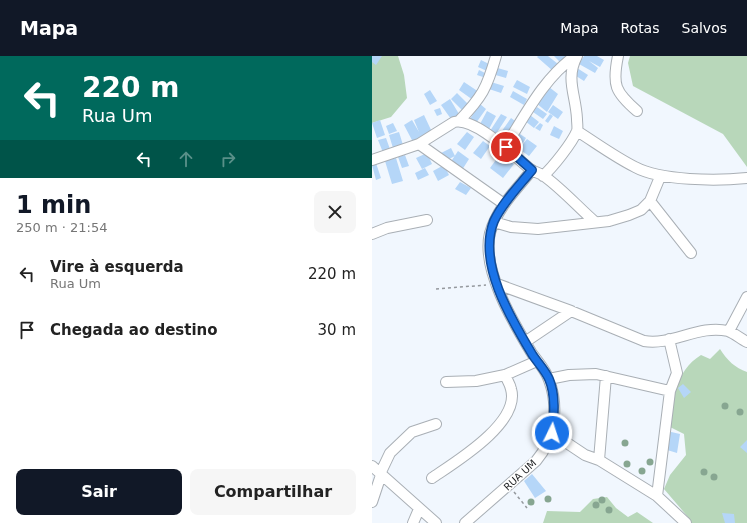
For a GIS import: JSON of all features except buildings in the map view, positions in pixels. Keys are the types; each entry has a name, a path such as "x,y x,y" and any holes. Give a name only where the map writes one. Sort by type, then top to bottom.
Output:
{"street":[{"path":"459,121 478,102 489,80 496,56"},
{"path":"506,147 548,80 562,65 576,56"},
{"path":"543,176 578,131 570,80 576,56"},
{"path":"618,56 614,77 615,85 626,101 637,111"},
{"path":"372,160 419,144 454,122 459,121 468,123 506,147 532,170 543,176 594,221"},
{"path":"578,131 635,168 660,177 721,179 747,178"},
{"path":"419,144 504,204"},
{"name":"RUA UM","path":"465,523 542,454 552,433 554,406 549,379 525,342 497,284 488,244 494,222 504,204 532,170"},
{"path":"494,222 511,227 538,229 609,220 630,215 641,210 650,201 660,177"},
{"path":"650,201 691,252"},
{"path":"372,234 387,228 427,220"},
{"path":"497,284 571,311 644,341 651,342 669,339 706,330 728,331 747,342"},
{"path":"728,331 747,297"},
{"path":"525,342 571,311"},
{"path":"657,496 670,392 677,373 669,339"},
{"path":"446,382 476,381 505,375 537,361"},
{"path":"549,379 569,375 596,374 670,392"},
{"path":"432,478 473,450 500,423 512,397 512,390 505,375"},
{"path":"599,460 606,376"},
{"path":"372,502 381,474 390,453 412,432 436,424"},
{"path":"552,433 585,455 599,460 657,496 686,523"},
{"path":"372,466 436,523"},
{"path":"413,523 419,509"}],"path":[{"path":"436,290 497,284"},
{"path":"508,486 527,508"}],"green space":[{"path":"372,56 398,56 404,75 407,98 391,117 372,123"},
{"path":"630,56 747,56 747,167 723,134 633,86 628,63"},
{"path":"720,349 725,357 732,363 747,372 747,523 688,523 688,517 664,489 670,475 686,455 684,434 670,427 672,407 677,387 686,369 701,355 710,359"},
{"path":"607,497 616,508 628,517 637,512 653,523 543,523 547,511 580,512 593,499"}],"route":[{"path":"506,147 532,170 504,204 494,222 488,244 490,258 497,284 506,307 525,342 549,379 554,406 552,433"}]}
